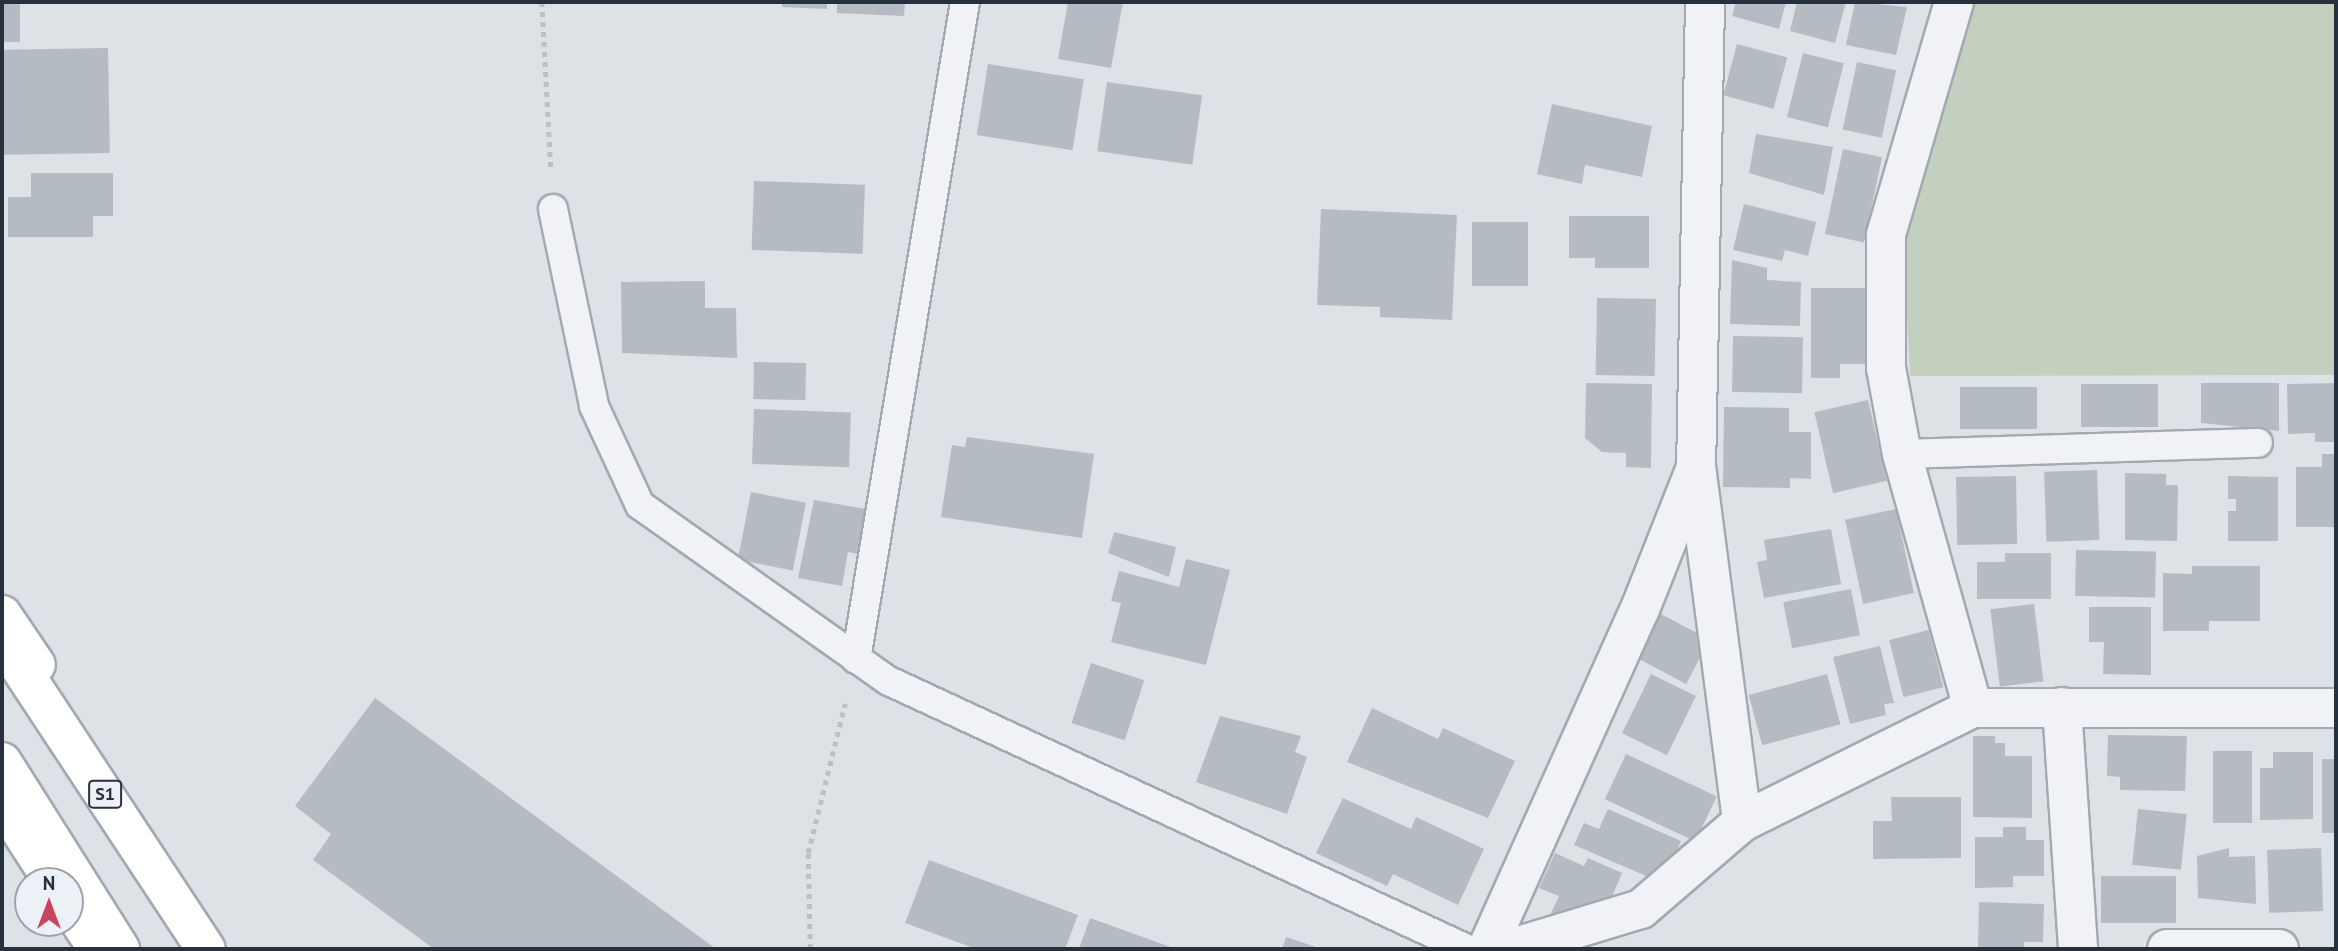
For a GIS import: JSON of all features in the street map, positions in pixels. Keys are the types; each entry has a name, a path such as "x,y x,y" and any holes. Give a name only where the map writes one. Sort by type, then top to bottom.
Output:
{"main road":[{"path":"2,615 222,949"},
{"name":"S1","path":"2,640 206,949"},
{"path":"2,762 120,949"},
{"path":"2,802 44,867"},
{"path":"84,928 98,949"}],"street":[{"path":"1705,2 1696,466 1742,822"},
{"path":"1954,2 1886,236 1886,368 1902,454 1973,708"},
{"path":"1487,949 1640,609 1696,466"},
{"path":"2063,707 2078,949"},
{"path":"1509,949 1641,909 1742,822 1973,708 2336,708"},
{"path":"2167,949 2279,949"}],"lane":[{"path":"856,659 965,2"},
{"path":"553,209 594,406 640,505 889,681 1466,949"},
{"path":"1902,454 2258,443"}],"path":[{"path":"542,2 553,209"},
{"path":"810,949 808,853 856,659"}],"green space":[{"path":"1968,2 2336,2 2336,375 1910,376 1904,251 1909,192"}],"building":[{"path":"2,2 20,2 20,42 2,42"},
{"path":"782,2 827,2 827,9 782,7"},
{"path":"837,2 905,2 904,16 837,13"},
{"path":"1068,2 1123,2 1111,68 1058,59"},
{"path":"1736,2 1786,2 1779,29 1732,16"},
{"path":"1797,2 1846,2 1835,43 1790,31"},
{"path":"1855,2 1907,7 1896,55 1846,45"},
{"path":"1737,44 1787,57 1774,109 1723,95"},
{"path":"108,48 110,153 4,155 2,50"},
{"path":"1803,53 1844,63 1828,127 1787,117"},
{"path":"1857,62 1896,70 1882,138 1843,129"},
{"path":"988,64 1084,79 1073,150 977,135"},
{"path":"1107,82 1202,95 1192,165 1097,151"},
{"path":"1552,104 1652,126 1642,177 1585,165 1582,184 1537,174"},
{"path":"1756,134 1833,147 1824,195 1749,173"},
{"path":"1843,149 1882,157 1864,242 1825,234"},
{"path":"31,173 113,173 113,216 93,216 93,237 8,237 8,197 31,197"},
{"path":"754,181 865,185 863,254 752,250"},
{"path":"1744,204 1816,222 1808,256 1785,250 1782,261 1733,250"},
{"path":"1321,209 1457,215 1452,320 1380,317 1380,307 1317,305"},
{"path":"1569,216 1649,216 1649,268 1595,268 1595,258 1569,258"},
{"path":"1472,222 1528,222 1528,286 1472,286"},
{"path":"1732,260 1767,268 1767,280 1801,282 1800,326 1730,324"},
{"path":"705,281 705,308 736,308 737,358 622,353 621,282"},
{"path":"1811,288 1867,288 1868,364 1840,364 1840,378 1811,378"},
{"path":"1597,298 1656,299 1655,376 1596,375"},
{"path":"1733,336 1803,337 1802,393 1732,392"},
{"path":"754,362 806,363 805,400 753,399"},
{"path":"1586,383 1652,384 1651,468 1626,467 1626,453 1602,452 1585,438"},
{"path":"2201,383 2279,383 2279,431 2201,423"},
{"path":"2336,383 2336,442 2315,442 2315,433 2288,434 2287,384"},
{"path":"2081,384 2158,384 2158,427 2081,427"},
{"path":"1960,387 2037,387 2037,429 1960,429"},
{"path":"1868,400 1887,481 1833,493 1814,412"},
{"path":"1724,407 1789,408 1789,432 1811,432 1811,479 1790,478 1790,488 1723,487"},
{"path":"754,409 851,412 849,467 752,464"},
{"path":"967,437 1094,454 1082,538 941,517 952,445 965,447"},
{"path":"2322,454 2336,454 2336,527 2296,527 2296,467 2322,467"},
{"path":"2097,470 2099,540 2046,542 2044,472"},
{"path":"2125,473 2166,474 2166,485 2178,485 2177,541 2125,540"},
{"path":"2016,476 2017,544 1957,545 1956,477"},
{"path":"2228,476 2278,477 2278,541 2228,541 2228,511 2236,511 2236,499 2228,499"},
{"path":"751,492 806,503 793,570 738,560"},
{"path":"814,500 866,509 858,554 848,552 842,586 798,578"},
{"path":"1896,509 1914,593 1863,604 1845,520"},
{"path":"1831,529 1841,584 1764,598 1757,562 1767,560 1764,540"},
{"path":"1114,532 1176,547 1169,577 1108,553"},
{"path":"2076,550 2156,551 2155,597 2075,596"},
{"path":"2005,553 2051,553 2051,599 1977,599 1977,562 2005,562"},
{"path":"1186,559 1230,570 1206,665 1111,642 1121,603 1111,601 1119,571 1179,587"},
{"path":"2192,566 2260,566 2260,621 2209,621 2209,631 2163,631 2163,573 2192,574"},
{"path":"1851,589 1860,635 1792,648 1783,602"},
{"path":"2034,604 2044,681 2000,687 1990,609"},
{"path":"2089,607 2151,607 2151,675 2103,674 2104,642 2089,642"},
{"path":"1661,614 1710,640 1686,684 1638,658"},
{"path":"1929,630 1943,687 1903,697 1889,640"},
{"path":"1880,646 1894,703 1884,704 1886,715 1850,724 1833,657"},
{"path":"1091,663 1144,680 1125,740 1072,723"},
{"path":"1651,674 1696,696 1667,755 1622,733"},
{"path":"1827,674 1840,724 1762,745 1749,695"},
{"path":"375,698 716,949 434,949 313,860 331,834 295,806"},
{"path":"1372,708 1438,739 1443,728 1515,761 1488,818 1347,762"},
{"path":"1220,716 1301,736 1295,752 1307,757 1287,814 1196,782"},
{"path":"2108,735 2187,736 2185,791 2120,790 2120,777 2107,776"},
{"path":"1973,736 1995,736 1995,743 2005,743 2005,756 2032,756 2032,818 1973,817"},
{"path":"2213,751 2252,751 2252,823 2213,823"},
{"path":"2273,752 2313,752 2313,819 2260,820 2260,768 2273,768"},
{"path":"1626,754 1717,796 1695,842 1605,799"},
{"path":"2322,759 2336,759 2336,833 2322,833"},
{"path":"1891,797 1961,797 1961,858 1873,859 1873,821 1892,821"},
{"path":"1343,798 1411,829 1416,817 1484,849 1458,905 1393,874 1387,886 1316,853"},
{"path":"1608,809 1681,841 1668,871 1658,867 1653,879 1574,845 1584,823 1599,829"},
{"path":"2138,809 2187,814 2181,870 2132,865"},
{"path":"2003,827 2026,827 2026,840 2044,840 2044,876 2013,876 2013,887 1975,888 1975,837 2003,837"},
{"path":"2229,848 2229,857 2255,856 2256,904 2198,898 2197,856"},
{"path":"2321,848 2323,911 2269,913 2267,850"},
{"path":"1555,853 1584,866 1588,858 1622,873 1608,906 1597,901 1590,916 1547,922 1559,896 1539,888"},
{"path":"929,860 1078,915 1065,949 976,949 905,923"},
{"path":"2101,876 2176,876 2176,923 2101,923"},
{"path":"1979,902 2044,904 2043,942 2024,942 2024,949 1978,949"},
{"path":"1090,918 1176,949 1079,949"},
{"path":"1286,937 1322,949 1282,949"}]}
